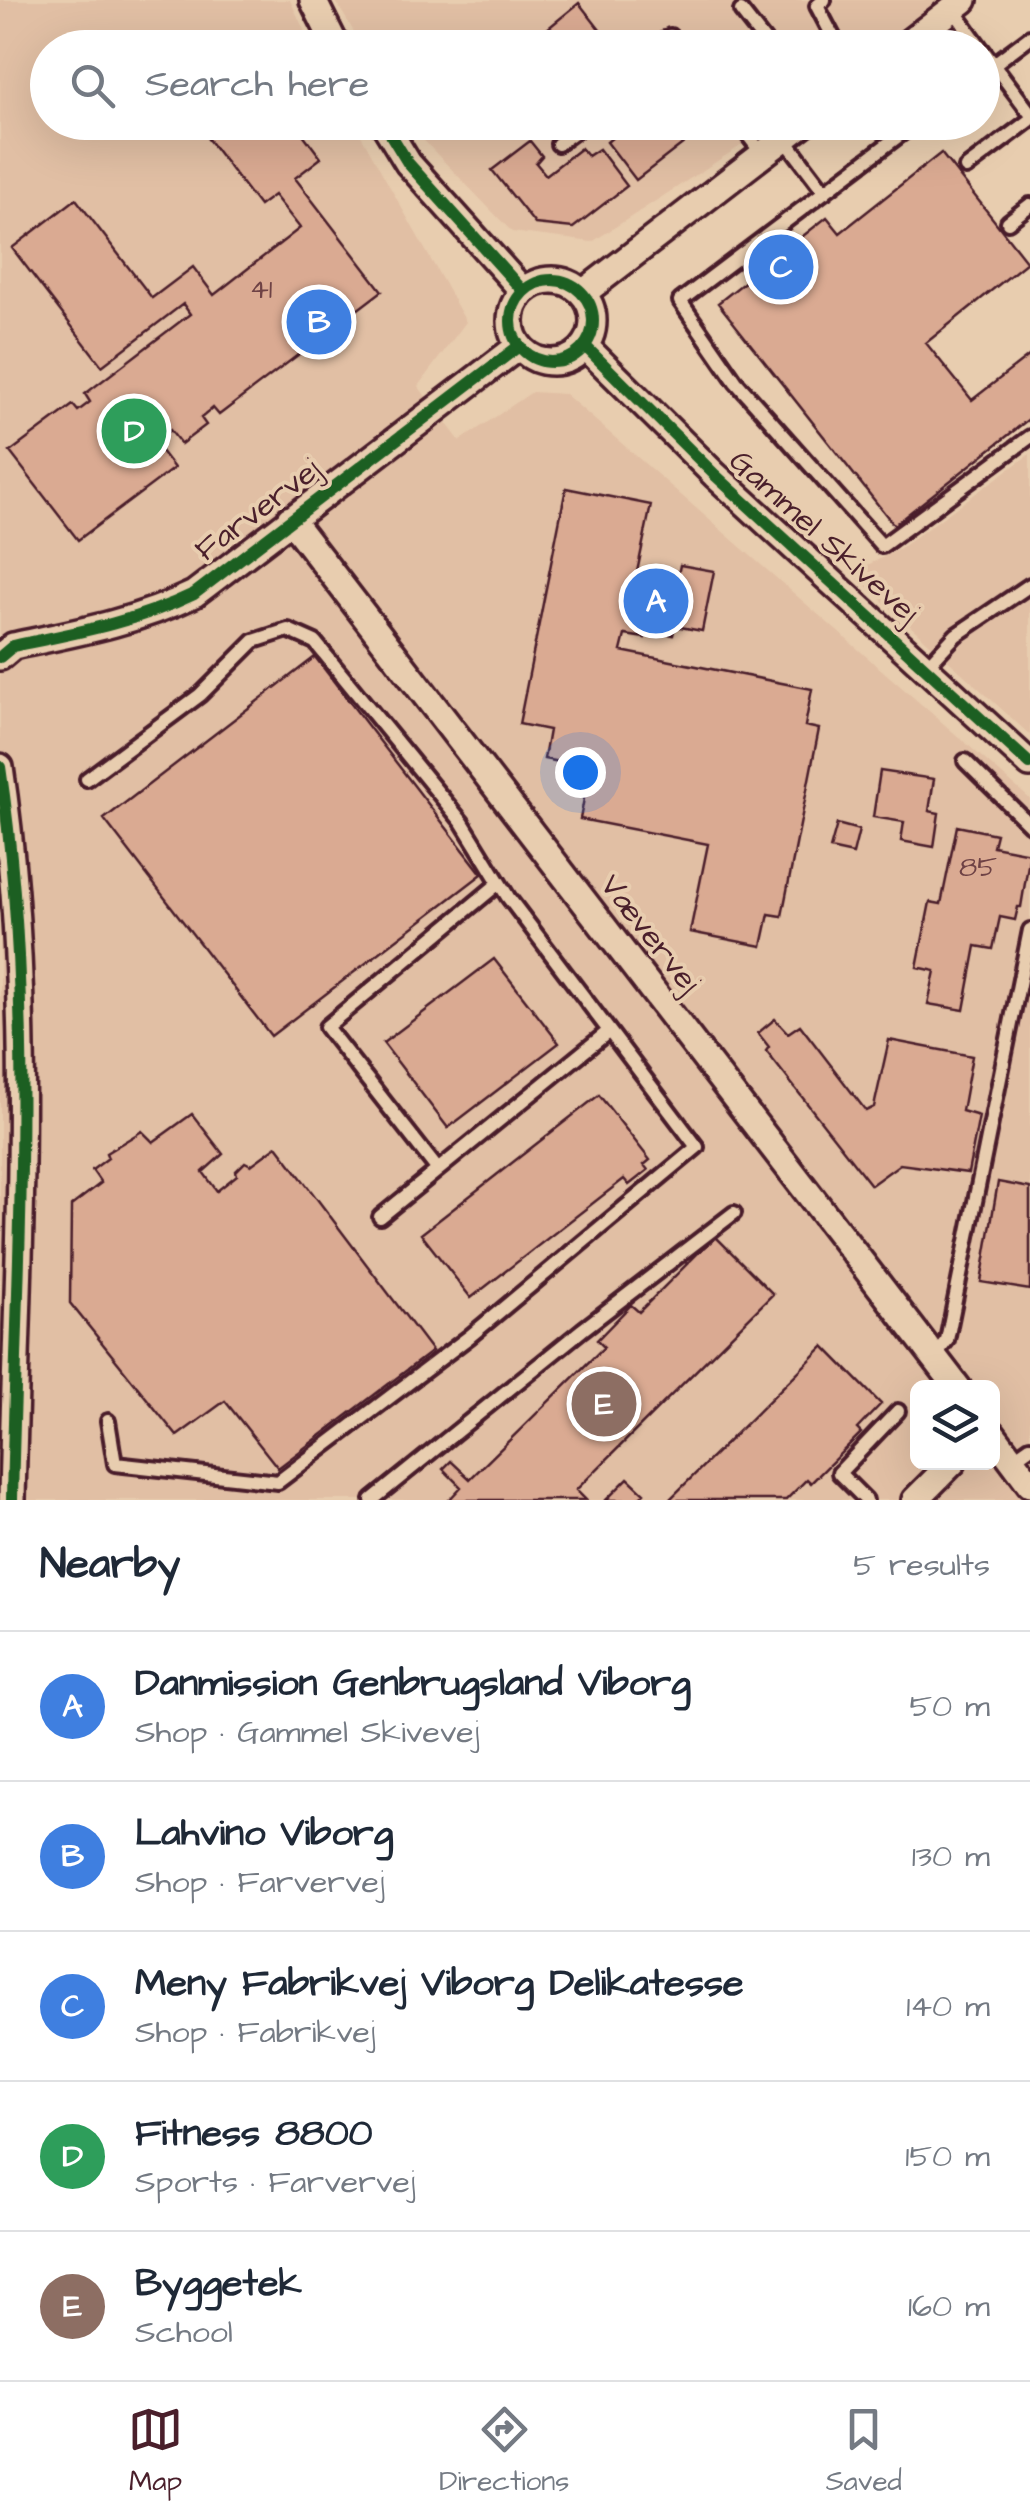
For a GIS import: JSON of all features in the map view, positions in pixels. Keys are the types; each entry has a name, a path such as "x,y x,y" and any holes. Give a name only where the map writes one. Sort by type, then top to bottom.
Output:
{"street":[{"path":"313,0 329,30"},
{"path":"923,30 954,3"},
{"path":"394,140 408,162 523,291"},
{"path":"583,293 782,140"},
{"path":"542,280 554,280 575,286 583,293 594,319 585,346 576,355 552,362 540,360 519,346 511,318 523,291 542,280"},
{"name":"Farvervej","path":"0,657 13,646 157,612 194,594 519,346"},
{"name":"Gammel Skivevej","path":"585,346 715,475 1030,764"},
{"name":"Vævervej","path":"290,519 952,1380"},
{"path":"0,767 10,837 22,1018 16,1055 7,1441 12,1500"},
{"path":"1000,1438 1021,1453 1030,1484"},
{"path":"915,1500 945,1470"}],"lane":[{"path":"824,0 817,6 830,30"},
{"path":"954,3 971,30"},
{"path":"741,11 756,30"},
{"path":"1000,60 1030,37"},
{"path":"966,168 1030,117 1000,83"},
{"path":"558,144 563,140"},
{"path":"752,140 763,155"},
{"path":"800,140 825,192"},
{"path":"893,140 680,301 736,382 882,546 1030,437"},
{"path":"1008,222 1030,206"},
{"path":"926,667 956,636 1030,585"},
{"path":"87,779 200,695 254,641 288,630 315,642 462,822 499,883 697,1147 469,1337 278,1482 116,1464 108,1422"},
{"path":"965,760 1030,825"},
{"path":"438,1170 326,1027 499,883"},
{"path":"934,1357 946,1340 1030,930"},
{"path":"380,1217 609,1030"},
{"path":"372,1500 734,1213"},
{"path":"866,1500 838,1473 898,1411"}],"shaded area":[{"path":"0,0 290,0 304,30 30,30 30,140 364,140 466,322 418,386 460,441 532,392 565,394 1030,799 1030,1500 0,1500"},
{"path":"335,0 966,0 920,30 353,30"},
{"path":"423,140 750,140 592,242 512,232"},
{"path":"1030,454 1030,735 852,573 899,549"}],"building":[{"path":"579,3 600,30 546,30"},
{"path":"209,140 308,140 321,158 295,178 382,291 219,415 213,408 201,418 206,425 181,444 170,430 154,442 174,468 78,540 10,452 73,405 78,411 90,402 85,394 190,314 183,304 102,366 12,248 76,199 152,298 193,267 214,295 300,228 274,195 259,206"},
{"path":"609,140 688,140 636,180 607,142"},
{"path":"530,141 542,156 536,163 546,175 581,148 588,156 599,149 627,186 573,228 535,224 492,170"},
{"path":"941,153 1027,262 926,343 972,400 1030,355 1030,418 894,525 718,303 827,217 840,233"},
{"path":"566,488 651,505 637,572 677,580 680,565 714,571 702,631 675,626 673,635 658,632 660,622 649,620 645,638 625,635 621,651 812,689 805,726 819,729 782,916 769,914 762,946 690,932 708,844 580,819 590,768 544,759 549,730 519,724"},
{"path":"315,657 482,874 271,1036 104,819"},
{"path":"880,771 934,779 929,811 939,813 934,847 901,841 904,822 873,817"},
{"path":"837,824 859,830 853,854 830,849"},
{"path":"957,826 996,834 993,846 1030,853 1021,907 1015,920 1000,917 993,949 976,946 964,1010 928,1004 935,971 917,967 930,902 941,904"},
{"path":"494,959 559,1043 448,1128 383,1043"},
{"path":"775,1019 788,1033 800,1025 866,1111 874,1107 889,1040 972,1056 962,1111 979,1116 968,1173 900,1164 871,1185 766,1051 769,1047 758,1033"},
{"path":"599,1095 650,1160 644,1165 648,1170 629,1185 624,1179 471,1298 421,1234"},
{"path":"192,1114 223,1154 203,1172 217,1191 237,1175 245,1162 251,1165 277,1146 432,1351 278,1468 225,1401 177,1436 70,1303 71,1206 101,1183 92,1170 108,1158 106,1153 142,1131 153,1142"},
{"path":"998,1182 1030,1188 1030,1290 981,1282"},
{"path":"715,1236 773,1294 576,1490 586,1500 449,1500 461,1487 443,1469 451,1461 470,1479 604,1347 597,1340 631,1305 639,1312"},
{"path":"824,1346 881,1404 857,1429 861,1433 811,1483 807,1479 786,1500 669,1500"},
{"path":"628,1478 644,1493 637,1500 606,1500"}],"cycle path":[{"path":"394,140 408,163 523,291"},
{"path":"552,280 568,283 581,292 590,305 593,321 590,337 581,350 568,359 552,362 536,359 523,350 514,337 511,321 514,305 523,292 536,283 552,280"},
{"path":"0,657 13,646 128,619 194,594 519,346"},
{"path":"585,346 715,475 1030,764"},
{"path":"0,767 18,949 21,1041 12,1500"}],"place":[{"name":"Meny Fabrikvej Viborg Delikatesse","path":"781,267"},
{"name":"Lahvino Viborg","path":"319,322"},
{"name":"Fitness 8800","path":"134,431"},
{"name":"Danmission Genbrugsland Viborg","path":"656,601"},
{"name":"Byggetek","path":"604,1404"}]}
